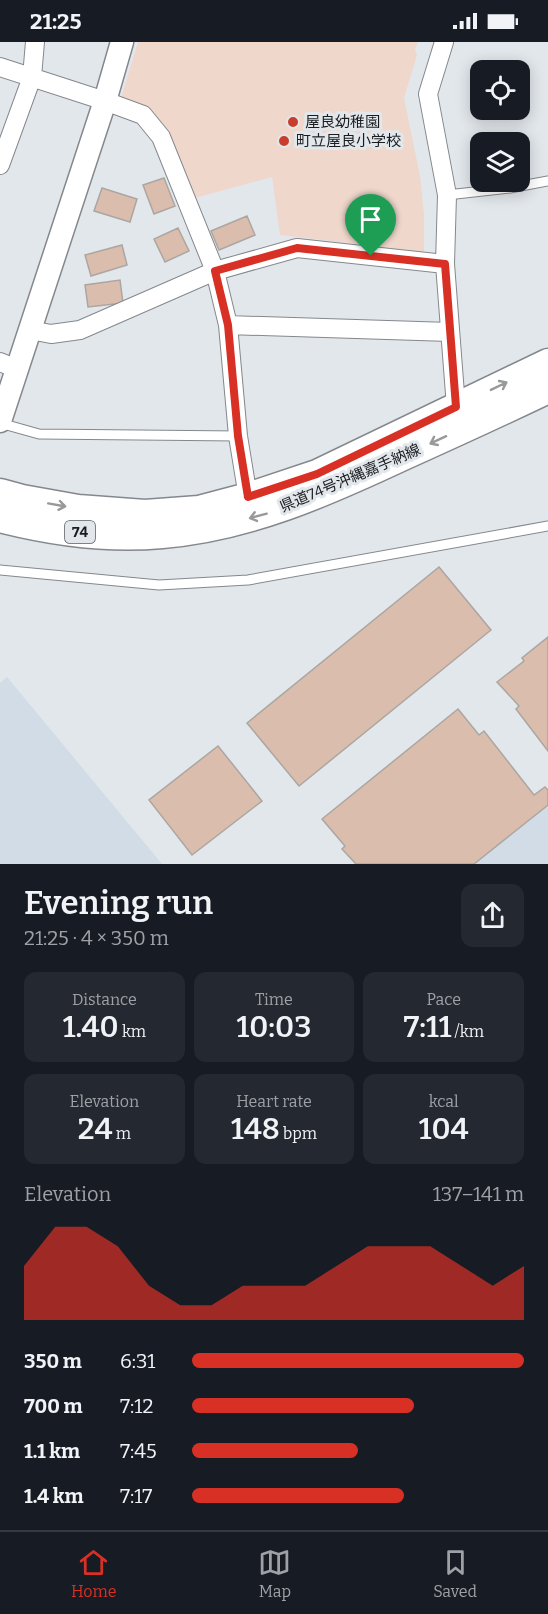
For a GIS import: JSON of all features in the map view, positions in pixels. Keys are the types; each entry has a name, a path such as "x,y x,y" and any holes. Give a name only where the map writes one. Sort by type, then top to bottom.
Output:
{"main road":[{"name":"県道74号沖縄嘉手納線","path":"0,493 78,509 145,514 199,510 248,497 317,474 548,363"},
{"name":"県道74号沖縄嘉手納線","path":"0,518 52,529 122,535 162,535 205,529 262,515 330,490 548,389"}],"street":[{"path":"0,165 32,77 34,42"},
{"path":"0,422 8,365 30,330 122,42"},
{"path":"444,42 428,94 447,195 445,264 456,407"},
{"path":"0,67 105,101 143,116 161,137 215,271 228,325 238,436 248,497"},
{"path":"30,330 51,334 80,330 215,271 297,248 445,264"},
{"path":"228,325 450,332"}],"lane":[{"path":"447,195 510,189 548,181"},
{"path":"0,422 39,434 238,436"},
{"path":"0,570 159,585 248,580 548,526"}],"shaded area":[{"name":"町立屋良小学校","path":"138,42 418,42 415,50 417,55 404,98 420,176 424,215 424,252 280,235 272,177 191,199 137,104 121,98"},
{"path":"7,677 162,864 0,864 0,683"},
{"path":"548,806 548,864 474,864"}],"building":[{"path":"164,178 175,206 154,214 143,185"},
{"path":"102,188 137,199 130,222 94,211"},
{"path":"247,216 255,235 219,250 211,231"},
{"path":"178,228 189,251 165,262 154,239"},
{"path":"122,245 127,265 91,276 85,255"},
{"path":"120,280 123,303 88,307 85,285"},
{"path":"439,567 491,630 299,786 247,723"},
{"path":"548,637 548,751 516,709 519,706 497,682 524,661 522,658"},
{"path":"458,709 479,735 484,731 534,795 545,787 548,790 548,805 474,864 356,864 342,849 345,846 322,819"},
{"path":"218,746 262,801 192,855 149,800"}],"place":[{"name":"屋良幼稚園","path":"293,122"},
{"name":"町立屋良小学校","path":"284,141"}],"route":[{"path":"297,248 371,256 445,264 456,407 317,474 248,497 238,436 228,325 215,271 297,248"}]}
